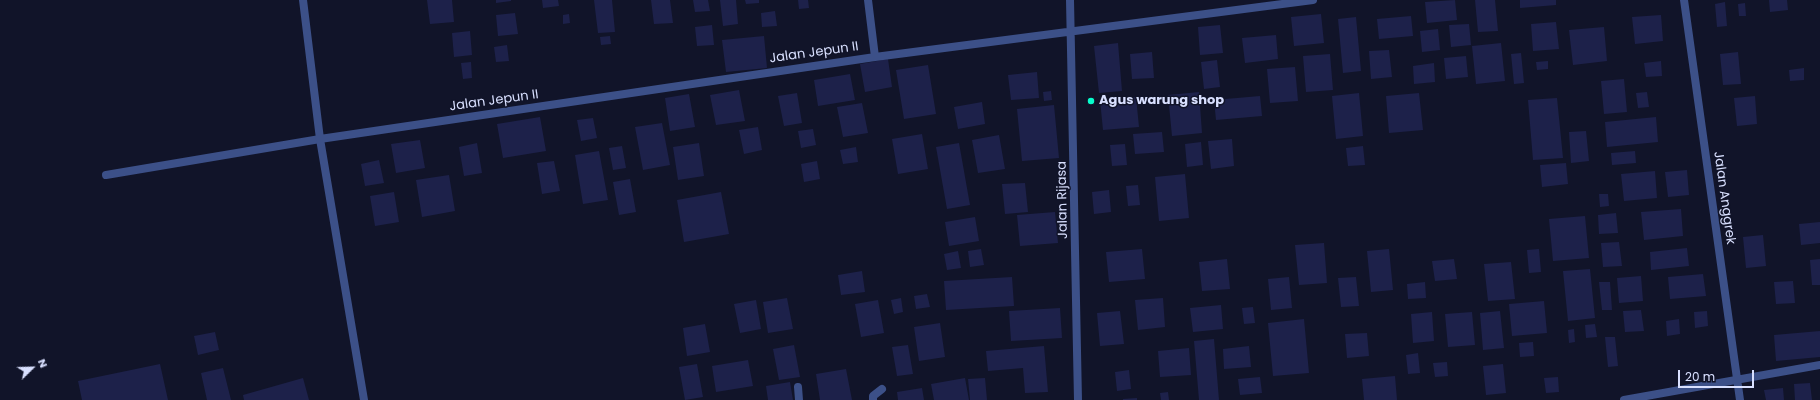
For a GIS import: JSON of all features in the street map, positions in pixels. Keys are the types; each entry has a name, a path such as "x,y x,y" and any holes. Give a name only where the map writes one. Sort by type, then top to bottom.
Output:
{"street":[{"path":"303,0 320,139 364,400"},
{"path":"868,0 875,56"},
{"name":"Jalan Rijasa","path":"1070,0 1072,30 1078,400"},
{"name":"Jalan Jepun II","path":"106,175 320,139 875,56 1313,0"},
{"name":"Jalan Anggrek","path":"1684,0 1740,400"},
{"path":"1624,400 1820,365"},
{"path":"798,387 799,400"},
{"path":"873,400 873,396 882,389"}],"building":[{"path":"427,0 452,0 454,22 430,24"},
{"path":"496,0 511,0 511,1 496,3"},
{"path":"542,0 558,0 559,6 543,8"},
{"path":"594,0 612,0 615,32 598,33"},
{"path":"651,0 670,0 673,23 654,24"},
{"path":"693,0 708,0 710,11 695,12"},
{"path":"720,0 736,0 738,24 723,26"},
{"path":"745,0 759,0 759,3 746,4"},
{"path":"798,0 808,0 809,8 799,9"},
{"path":"1455,0 1457,20 1427,23 1425,2"},
{"path":"1475,0 1495,0 1498,31 1478,32"},
{"path":"1520,0 1556,0 1556,5 1520,8"},
{"path":"1769,0 1787,0 1788,10 1770,12"},
{"path":"1725,2 1727,26 1717,27 1715,4"},
{"path":"1745,3 1746,16 1739,16 1738,4"},
{"path":"775,11 777,26 762,27 761,13"},
{"path":"515,13 518,34 498,36 496,15"},
{"path":"569,14 570,23 563,24 563,15"},
{"path":"1321,14 1324,43 1294,46 1291,17"},
{"path":"1661,15 1663,41 1635,44 1632,17"},
{"path":"1411,16 1413,36 1379,39 1377,19"},
{"path":"1356,17 1361,71 1343,73 1338,19"},
{"path":"1556,22 1559,49 1533,51 1531,24"},
{"path":"1469,24 1471,45 1451,47 1449,25"},
{"path":"712,25 714,45 697,46 695,27"},
{"path":"1220,25 1223,53 1200,55 1198,27"},
{"path":"1604,27 1607,61 1573,65 1569,30"},
{"path":"1438,29 1440,50 1422,52 1420,31"},
{"path":"470,31 472,55 454,57 452,33"},
{"path":"1276,35 1278,59 1245,63 1242,38"},
{"path":"610,36 611,44 601,45 600,37"},
{"path":"764,36 767,68 726,72 722,40"},
{"path":"1118,43 1122,91 1099,93 1094,46"},
{"path":"1501,43 1505,81 1476,84 1472,46"},
{"path":"507,45 509,61 496,62 494,47"},
{"path":"1389,50 1392,77 1371,79 1369,51"},
{"path":"1152,52 1154,78 1132,79 1130,54"},
{"path":"1738,52 1741,84 1723,85 1720,54"},
{"path":"1521,53 1524,83 1514,84 1511,54"},
{"path":"1330,54 1333,90 1306,92 1303,56"},
{"path":"1466,56 1468,77 1446,79 1444,58"},
{"path":"888,59 892,87 865,92 860,64"},
{"path":"1217,60 1220,87 1204,89 1201,62"},
{"path":"1548,61 1548,69 1537,70 1536,62"},
{"path":"1661,61 1662,76 1646,77 1644,63"},
{"path":"471,62 472,78 463,79 461,63"},
{"path":"1434,63 1435,82 1414,84 1413,66"},
{"path":"928,65 936,114 904,119 896,70"},
{"path":"1295,67 1298,101 1270,103 1267,69"},
{"path":"1804,68 1804,80 1790,81 1789,70"},
{"path":"1037,72 1039,98 1011,100 1008,75"},
{"path":"850,74 855,100 818,106 814,80"},
{"path":"1624,79 1627,112 1604,114 1601,81"},
{"path":"739,90 745,121 716,125 710,95"},
{"path":"1051,91 1052,100 1044,101 1043,92"},
{"path":"1199,92 1202,133 1172,136 1168,95"},
{"path":"1647,92 1649,107 1638,108 1636,93"},
{"path":"797,93 802,123 784,126 778,96"},
{"path":"1359,93 1363,136 1336,139 1332,96"},
{"path":"1419,93 1423,130 1389,133 1386,96"},
{"path":"689,94 695,127 670,131 665,98"},
{"path":"1260,96 1262,116 1216,120 1214,100"},
{"path":"1755,96 1757,124 1737,126 1734,98"},
{"path":"1136,97 1139,127 1103,130 1100,100"},
{"path":"1557,98 1563,158 1533,160 1528,100"},
{"path":"982,102 985,124 958,129 954,107"},
{"path":"862,103 868,133 843,137 837,107"},
{"path":"1054,105 1059,158 1022,161 1017,109"},
{"path":"540,117 546,151 503,158 497,124"},
{"path":"1656,117 1658,142 1607,147 1605,122"},
{"path":"593,118 597,138 581,141 577,120"},
{"path":"662,123 670,165 643,170 635,127"},
{"path":"758,127 762,150 744,154 739,130"},
{"path":"813,129 816,145 801,148 798,131"},
{"path":"1586,131 1589,161 1571,163 1569,132"},
{"path":"1162,132 1164,152 1135,154 1133,134"},
{"path":"922,134 928,169 898,174 892,139"},
{"path":"999,135 1005,169 978,173 972,140"},
{"path":"1232,139 1234,166 1211,169 1208,141"},
{"path":"420,140 425,168 396,173 391,144"},
{"path":"1201,142 1203,165 1187,167 1185,144"},
{"path":"477,143 482,173 464,176 459,147"},
{"path":"699,143 704,176 678,180 673,147"},
{"path":"959,143 970,205 947,209 936,147"},
{"path":"1125,144 1127,165 1112,166 1110,145"},
{"path":"622,146 626,168 613,170 609,148"},
{"path":"1363,146 1365,165 1348,166 1346,148"},
{"path":"856,147 858,162 843,164 840,150"},
{"path":"599,151 608,200 583,204 575,155"},
{"path":"1635,151 1636,163 1612,165 1611,153"},
{"path":"379,160 384,183 365,186 361,164"},
{"path":"554,161 560,191 542,194 537,163"},
{"path":"817,161 820,179 804,182 801,164"},
{"path":"1566,163 1568,184 1542,187 1540,165"},
{"path":"1687,170 1689,195 1668,197 1665,172"},
{"path":"1655,171 1657,198 1624,201 1621,174"},
{"path":"1185,174 1189,218 1159,221 1155,177"},
{"path":"449,175 455,211 422,217 416,180"},
{"path":"630,179 636,212 619,215 613,182"},
{"path":"1025,183 1028,212 1005,214 1002,184"},
{"path":"1138,185 1140,205 1128,206 1126,186"},
{"path":"1109,190 1111,212 1094,214 1092,192"},
{"path":"394,192 399,222 375,226 370,196"},
{"path":"721,192 729,234 684,242 677,200"},
{"path":"1599,194 1608,194 1609,206 1600,207"},
{"path":"1681,209 1683,236 1644,240 1641,212"},
{"path":"1055,212 1058,243 1020,246 1017,215"},
{"path":"1616,213 1618,233 1599,234 1598,215"},
{"path":"1585,216 1589,258 1553,261 1549,219"},
{"path":"975,217 979,241 949,246 945,222"},
{"path":"1820,222 1820,243 1801,245 1799,224"},
{"path":"1763,235 1766,266 1746,268 1743,237"},
{"path":"1619,242 1622,266 1603,267 1601,243"},
{"path":"1324,243 1327,283 1299,285 1295,245"},
{"path":"1687,248 1689,266 1651,270 1650,252"},
{"path":"981,249 984,265 970,267 968,251"},
{"path":"1142,249 1145,279 1109,282 1106,252"},
{"path":"1389,249 1393,290 1371,292 1367,251"},
{"path":"1539,249 1541,272 1529,273 1527,250"},
{"path":"958,251 961,268 947,270 944,254"},
{"path":"1227,259 1230,289 1202,291 1199,262"},
{"path":"1454,259 1457,279 1435,281 1432,261"},
{"path":"1820,259 1820,285 1812,285 1810,260"},
{"path":"1511,262 1515,299 1488,301 1484,264"},
{"path":"1590,269 1595,318 1568,321 1563,271"},
{"path":"862,271 865,292 841,295 838,275"},
{"path":"1703,274 1706,296 1670,299 1668,277"},
{"path":"1641,276 1643,301 1619,303 1617,278"},
{"path":"1012,277 1014,306 946,310 944,281"},
{"path":"1289,277 1292,308 1271,310 1268,279"},
{"path":"1356,277 1359,306 1341,307 1338,278"},
{"path":"1793,281 1795,303 1776,304 1774,282"},
{"path":"1425,282 1426,298 1408,299 1407,284"},
{"path":"1599,282 1610,282 1612,310 1602,310"},
{"path":"927,294 930,307 916,309 914,296"},
{"path":"787,298 793,329 768,333 763,302"},
{"path":"901,298 903,312 894,314 891,300"},
{"path":"1163,298 1165,327 1138,330 1135,300"},
{"path":"756,300 761,329 740,333 734,304"},
{"path":"878,300 884,333 861,337 855,304"},
{"path":"1544,301 1547,333 1512,336 1509,304"},
{"path":"1221,305 1223,329 1193,332 1190,308"},
{"path":"1253,307 1255,323 1244,324 1242,308"},
{"path":"1060,308 1062,338 1011,341 1009,311"},
{"path":"1641,310 1644,331 1625,332 1623,311"},
{"path":"1120,311 1124,344 1100,346 1097,313"},
{"path":"1500,311 1504,348 1483,350 1480,313"},
{"path":"1707,311 1708,326 1695,328 1694,312"},
{"path":"1432,312 1434,341 1413,343 1411,314"},
{"path":"1472,312 1475,345 1448,347 1445,314"},
{"path":"1304,319 1309,373 1273,376 1268,323"},
{"path":"1679,319 1680,334 1667,336 1666,321"},
{"path":"940,323 945,357 919,361 914,327"},
{"path":"705,324 710,352 687,356 683,328"},
{"path":"1595,324 1597,337 1586,338 1585,325"},
{"path":"1574,329 1575,342 1569,343 1568,330"},
{"path":"1820,331 1820,357 1776,361 1774,335"},
{"path":"215,332 219,350 198,355 194,336"},
{"path":"1367,333 1369,356 1347,358 1345,334"},
{"path":"1605,337 1615,337 1618,366 1608,367"},
{"path":"1214,339 1219,400 1199,400 1194,341"},
{"path":"1533,342 1534,356 1520,357 1519,343"},
{"path":"794,345 800,377 779,380 773,349"},
{"path":"908,345 913,374 897,376 892,347"},
{"path":"1044,346 1048,392 1025,393 1023,368 988,371 986,351"},
{"path":"1249,346 1251,367 1224,369 1223,349"},
{"path":"1189,348 1191,375 1160,377 1158,351"},
{"path":"1418,353 1420,373 1408,374 1406,355"},
{"path":"748,360 753,386 716,392 712,366"},
{"path":"1447,362 1448,376 1435,377 1433,363"},
{"path":"160,364 168,400 82,400 78,381"},
{"path":"697,364 703,397 685,400 679,367"},
{"path":"1503,364 1506,393 1486,395 1483,366"},
{"path":"223,368 231,400 207,400 201,373"},
{"path":"846,369 852,400 820,400 816,374"},
{"path":"1129,370 1131,389 1117,391 1115,372"},
{"path":"1395,376 1397,400 1364,400 1362,379"},
{"path":"1260,377 1262,393 1240,395 1238,379"},
{"path":"1558,377 1559,392 1546,393 1544,378"},
{"path":"303,378 309,400 244,400 243,395"},
{"path":"965,378 969,400 934,400 931,384"},
{"path":"985,378 987,400 970,400 968,379"},
{"path":"790,382 793,400 768,400 766,386"},
{"path":"1810,383 1812,400 1795,400 1794,384"},
{"path":"922,388 924,400 898,400 897,392"},
{"path":"1783,388 1784,400 1766,400 1764,390"},
{"path":"1168,392 1169,400 1161,400 1160,393"},
{"path":"1137,398 1137,400 1123,400 1123,399"}],"place":[{"name":"Agus warung shop","path":"1091,101"}]}
